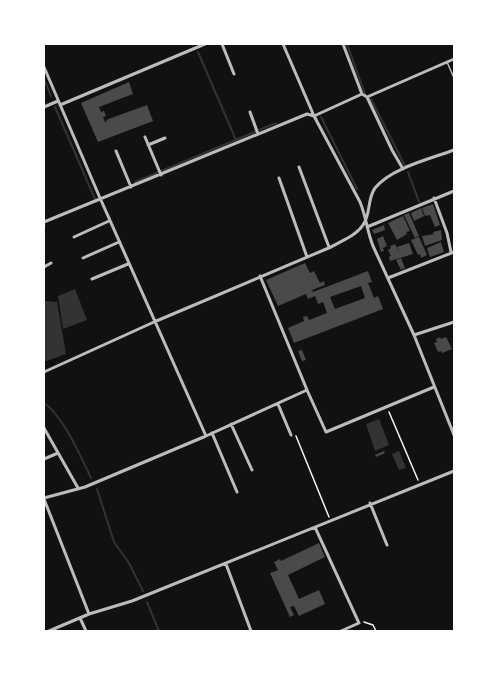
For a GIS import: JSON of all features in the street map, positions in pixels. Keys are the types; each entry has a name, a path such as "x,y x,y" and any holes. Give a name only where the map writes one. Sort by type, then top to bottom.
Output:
{"street":[{"path":"60,105 205,44"},
{"path":"222,44 234,74"},
{"path":"283,44 314,116 360,202 366,217 367,227 373,246 414,335 454,434"},
{"path":"343,44 362,94"},
{"path":"367,96 454,59"},
{"path":"44,67 109,221 206,436"},
{"path":"44,222 100,198 104,198 131,187 160,173 257,132 307,114 314,116 362,94 367,96 392,150 404,169"},
{"path":"44,107 58,101"},
{"path":"250,112 257,132"},
{"path":"145,136 160,173"},
{"path":"148,145 165,138"},
{"path":"44,372 154,322 329,248 357,233 364,224 369,200 375,188 390,174 454,150"},
{"path":"116,151 131,187"},
{"path":"299,167 329,248"},
{"path":"279,178 307,257"},
{"path":"367,227 454,191"},
{"path":"388,278 453,252 434,198"},
{"path":"74,237 109,221"},
{"path":"83,258 119,242"},
{"path":"44,267 51,263"},
{"path":"92,278 128,264"},
{"path":"260,276 326,432 434,387"},
{"path":"414,335 454,322"},
{"path":"89,614 44,498 78,488 206,436 307,390"},
{"path":"278,404 291,435"},
{"path":"231,424 252,470"},
{"path":"44,428 78,488"},
{"path":"212,433 237,492"},
{"path":"44,459 58,453"},
{"path":"49,631 89,614 132,601 226,564 419,483 454,471"},
{"path":"370,504 387,545"},
{"path":"315,527 359,623 341,631"},
{"path":"226,564 251,631"},
{"path":"80,618 86,631"}],"lane":[{"path":"447,62 454,78"}],"path":[{"path":"386,406 419,483"},
{"path":"291,435 295,434 303,451 330,520"},
{"path":"359,623 367,622 373,625 376,631"}],"shaded area":[{"path":"75,289 87,320 63,329 58,296"},
{"path":"44,301 57,302 66,354 44,362"},
{"path":"379,419 389,445 375,451 366,424"},
{"path":"399,451 406,468 399,470 392,454"}],"building":[{"path":"129,82 133,94 99,107 101,112 104,111 106,116 103,117 105,122 107,122 106,120 147,105 153,121 98,142 81,103"},
{"path":"433,204 440,225 435,227 430,215 425,216 422,208"},
{"path":"421,208 424,216 414,221 411,213"},
{"path":"409,213 419,236 415,238 404,215"},
{"path":"403,216 410,231 406,232 407,234 397,240 388,223"},
{"path":"384,225 385,230 374,234 372,230"},
{"path":"441,230 442,240 425,246 422,236 434,234 433,232"},
{"path":"383,236 387,246 383,248 384,251 381,252 377,239"},
{"path":"419,237 427,255 421,258 411,240"},
{"path":"441,242 444,252 430,257 427,248"},
{"path":"409,243 413,254 390,261 389,257 391,256 388,250 391,248 390,246 395,244 400,254 397,247"},
{"path":"401,258 405,268 401,270 396,260"},
{"path":"305,263 310,273 314,271 320,283 324,281 325,285 312,290 313,292 368,271 372,282 368,283 374,298 378,296 383,309 294,343 288,328 304,321 303,317 307,316 309,320 327,313 323,302 318,304 315,296 308,299 306,294 278,306 266,280","holes":["361,286 365,298 335,309 330,297"]},
{"path":"440,337 441,339 446,337 452,349 442,353 441,351 438,352 434,343 437,342 436,339"},
{"path":"302,350 306,360 302,361 298,351"},
{"path":"384,451 385,453 376,457 375,455"},
{"path":"319,543 325,557 288,575 299,599 319,590 325,604 299,616 294,606 290,607 294,615 290,617 270,573 278,570 274,562 280,559 281,561"}],"waterway":[{"path":"347,44 365,94"},
{"path":"198,52 236,140"},
{"path":"44,79 51,96"},
{"path":"371,99 405,166"},
{"path":"55,107 95,199"},
{"path":"321,117 357,189"},
{"path":"135,182 276,123"},
{"path":"408,172 419,202"},
{"path":"44,403 51,409 65,427 91,478"},
{"path":"97,489 114,542 129,563 143,591"},
{"path":"147,602 159,631"}]}
